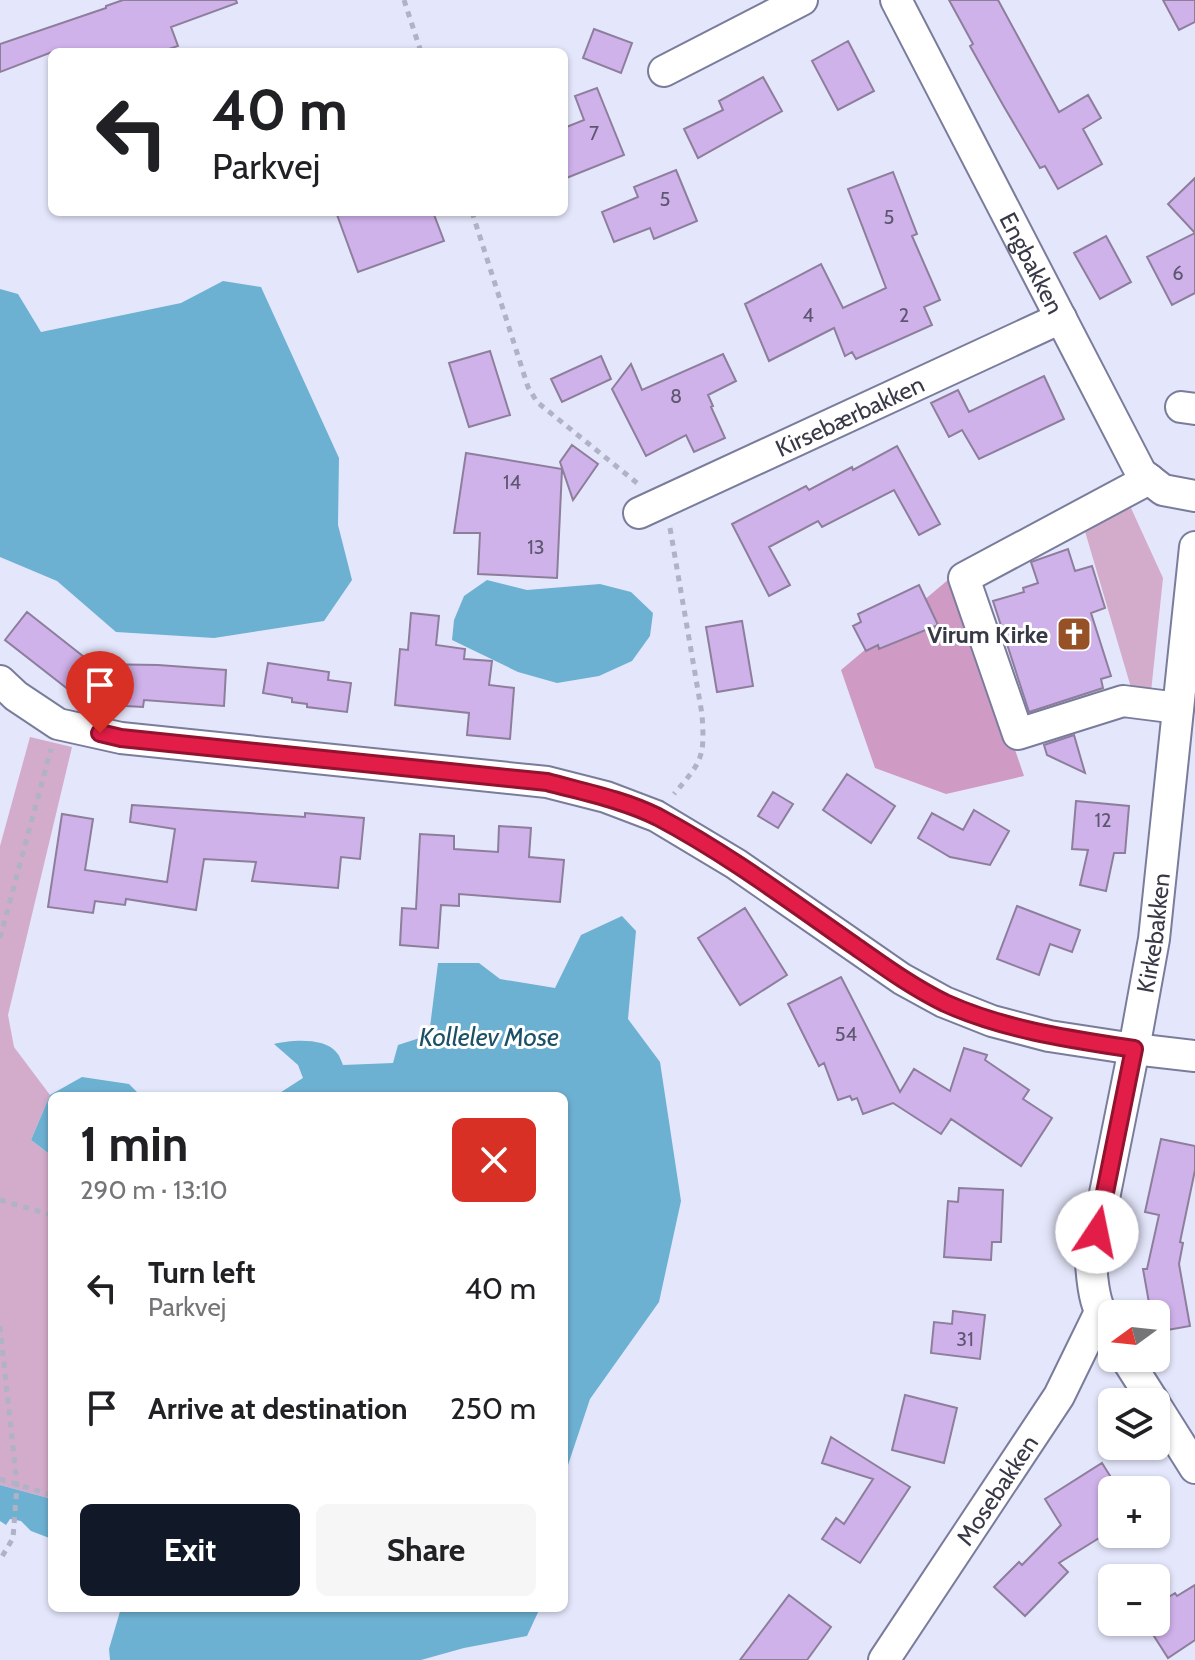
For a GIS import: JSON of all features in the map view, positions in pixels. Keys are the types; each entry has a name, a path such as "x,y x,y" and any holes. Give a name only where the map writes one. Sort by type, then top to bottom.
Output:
{"street":[{"path":"664,71 802,0"},
{"name":"Engbakken","path":"896,0 1141,473 1149,479"},
{"name":"Kirsebærbakken","path":"639,513 1061,318"},
{"path":"1178,708 1123,701 1018,734 964,578 1149,479 1163,490 1195,496"},
{"name":"Kirkebakken","path":"1098,1304 1092,1286 1091,1263 1154,939 1195,547"},
{"path":"0,681 16,696 58,724 121,738 547,782 606,797 656,816 736,864 902,979 944,1002 992,1021 1049,1036 1195,1056"},
{"name":"Mosebakken","path":"884,1660 1098,1336"},
{"path":"1170,1428 1195,1468"}],"path":[{"path":"404,0 420,48"},
{"path":"0,938 58,724"},
{"path":"0,1200 48,1214"},
{"path":"0,1326 17,1485 13,1538 0,1560"},
{"path":"0,1479 48,1494"}],"shaded area":[{"path":"1131,508 1163,578 1151,692 1132,691 1084,528"},
{"path":"955,574 1024,776 946,794 875,768 841,670"},
{"path":"30,737 72,747 8,1015 14,1047 48,1092 48,1100 31,1140 48,1153 48,1498 0,1485 0,846"}],"water":[{"path":"223,281 261,287 339,458 338,525 352,580 324,621 214,638 116,632 57,581 0,557 0,289 18,294 41,332 181,303"},
{"path":"487,580 527,590 600,584 631,592 653,613 650,636 632,661 599,676 557,683 518,672 452,640 454,620 464,596"},
{"name":"Kollelev Mose","path":"622,916 636,931 628,1019 660,1062 681,1201 659,1302 590,1399 568,1465 568,1092 281,1092 303,1078 298,1065 274,1044 298,1041 324,1044 337,1053 343,1065 393,1063 398,1045 429,1035 438,963 479,963 500,979 555,988 581,935"},
{"path":"82,1077 129,1084 137,1092 55,1092"},
{"path":"48,1100 48,1153 31,1140"},
{"path":"0,1485 48,1498 48,1537 31,1531 21,1521 10,1519 6,1525 0,1521"},
{"path":"120,1612 538,1612 527,1636 421,1660 110,1660 109,1649"}],"building":[{"path":"123,0 236,0 237,3 171,27 178,46 172,48 48,48 48,54 0,72 0,44"},
{"path":"949,0 998,0 1059,112 1088,95 1101,118 1083,129 1102,164 1058,189 1045,166 1040,168 1003,105"},
{"path":"1163,0 1195,0 1195,22 1179,30"},
{"path":"594,29 632,43 621,73 583,58"},
{"path":"848,41 874,91 838,110 812,61"},
{"path":"763,77 782,111 698,158 684,129 723,110 719,101"},
{"path":"597,88 624,155 568,177 568,126 584,120 575,96"},
{"path":"676,170 697,221 654,239 650,228 614,242 602,212 638,197 634,187"},
{"path":"893,172 917,234 912,236 940,300 924,307 932,325 856,359 852,352 845,356 834,328 769,361 745,304 821,264 843,308 886,288 848,189"},
{"path":"1195,178 1195,233 1168,204"},
{"path":"337,216 435,216 444,241 358,272"},
{"path":"1195,233 1195,293 1172,305 1147,257"},
{"path":"1106,236 1131,282 1100,299 1074,253"},
{"path":"490,351 510,415 469,427 449,363"},
{"path":"723,354 736,381 708,395 725,438 694,452 686,435 646,456 612,389 631,364 642,390"},
{"path":"601,356 611,379 562,402 551,379"},
{"path":"1044,376 1064,419 979,459 962,430 949,437 931,403 958,390 969,412"},
{"path":"572,445 598,464 573,500 560,462"},
{"path":"897,446 940,524 919,535 894,490 822,527 818,521 769,547 790,585 769,596 732,524 806,486 809,490 852,467 853,470"},
{"path":"466,453 562,469 557,578 478,574 480,533 454,533"},
{"name":"Virum Kirke","path":"1068,549 1075,571 1092,566 1105,608 1091,613 1111,676 1101,679 1103,688 1029,712 993,601 1024,592 1023,588 1038,583 1031,562"},
{"path":"919,585 938,625 879,649 878,645 866,651 853,626 861,622 858,614"},
{"path":"27,612 93,664 226,670 224,706 144,700 143,707 87,704 5,640"},
{"path":"411,613 439,616 436,645 465,649 464,659 492,661 489,685 514,688 510,739 467,735 469,713 395,705 400,649 408,650"},
{"path":"742,621 753,686 717,692 706,627"},
{"path":"268,663 329,672 328,680 351,683 347,712 307,707 307,704 292,702 292,698 263,693"},
{"path":"1074,735 1085,773 1047,755 1044,745"},
{"path":"847,774 895,806 871,843 823,810"},
{"path":"773,792 793,804 778,828 758,816"},
{"path":"1076,801 1129,806 1125,853 1114,853 1106,891 1080,885 1088,850 1072,849"},
{"path":"132,805 364,818 360,859 341,857 338,888 252,881 256,862 204,859 196,910 126,899 125,905 95,901 93,913 48,907 62,814 93,819 85,870 167,882 175,829 130,822"},
{"path":"974,810 1009,831 990,865 950,857 918,838 932,813 963,830"},
{"path":"499,826 531,828 529,857 564,860 560,902 459,894 459,906 441,905 438,948 400,945 402,908 416,909 420,834 454,836 454,849 498,852"},
{"path":"1017,906 1080,930 1072,952 1050,944 1039,975 997,959"},
{"path":"745,908 787,975 740,1005 698,938"},
{"path":"841,977 900,1092 914,1069 950,1091 964,1048 987,1055 985,1060 1029,1090 1023,1099 1052,1118 1021,1166 951,1119 941,1134 893,1103 863,1114 857,1098 852,1100 850,1096 838,1100 824,1063 819,1066 788,1004"},
{"path":"1161,1139 1195,1146 1195,1170 1180,1242 1183,1243 1179,1264 1190,1326 1170,1330 1170,1300 1149,1300 1143,1269 1147,1269 1159,1215 1145,1212"},
{"path":"959,1188 1003,1190 1001,1242 992,1242 991,1260 944,1257 948,1201 958,1202"},
{"path":"953,1311 985,1315 980,1359 931,1353 934,1322 952,1324"},
{"path":"905,1395 957,1408 944,1463 892,1450"},
{"path":"831,1437 910,1487 860,1563 822,1539 836,1518 844,1524 873,1479 822,1463"},
{"path":"1102,1463 1110,1476 1098,1476 1098,1539 1059,1563 1068,1572 1025,1616 994,1587 1019,1562 1022,1565 1061,1525 1045,1499"},
{"path":"1195,1585 1195,1640 1168,1658 1154,1636 1170,1636 1170,1596 1175,1593 1177,1596"},
{"path":"789,1595 831,1627 807,1660 740,1660"}],"place":[{"name":"Virum Kirke","path":"1074,634"}],"route":[{"path":"100,733 121,738 547,782 606,797 656,816 736,864 902,979 944,1002 992,1021 1049,1036 1134,1049 1097,1232"}]}
